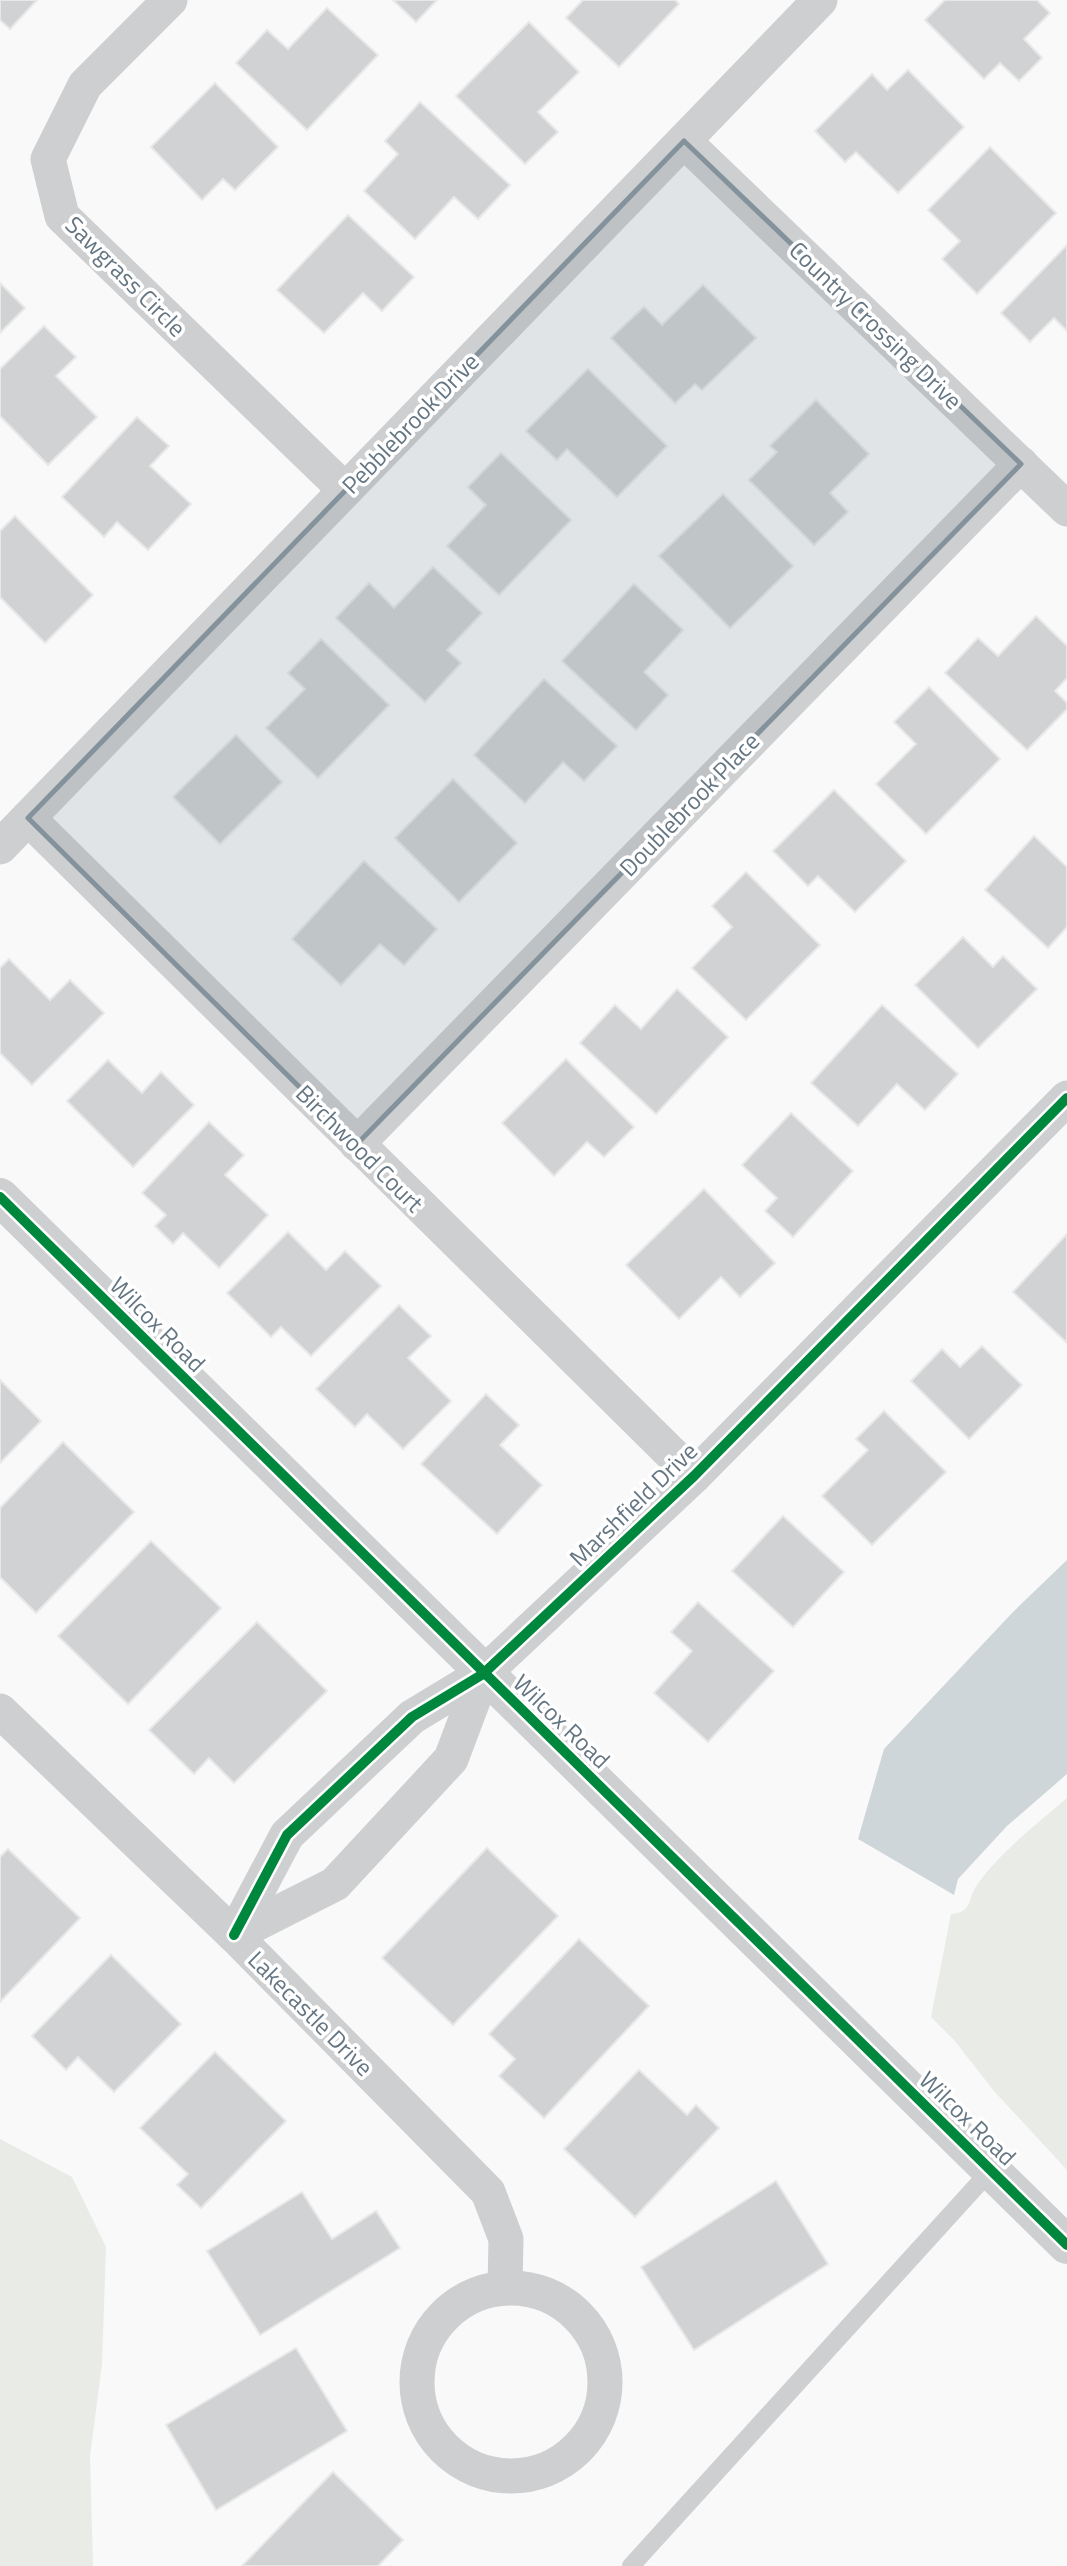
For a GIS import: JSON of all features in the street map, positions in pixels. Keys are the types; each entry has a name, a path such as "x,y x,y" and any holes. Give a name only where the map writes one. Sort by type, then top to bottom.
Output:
{"street":[{"name":"Sawgrass Circle","path":"170,0 85,85 48,159 62,216 345,490"},
{"name":"Pebblebrook Drive","path":"0,847 820,0"},
{"name":"Country Crossing Drive","path":"684,141 1067,509"},
{"name":"Doublebrook Place","path":"357,1144 1021,464"},
{"name":"Birchwood Court","path":"28,818 694,1476"},
{"name":"Marshfield Drive","path":"234,1935 287,1835 412,1717 484,1674 694,1476 1067,1098"},
{"name":"Wilcox Road","path":"0,1197 1067,2245"},
{"name":"Marshfield Drive","path":"234,1935 335,1884 451,1759 484,1674"},
{"name":"Lakecastle Drive","path":"0,1711 234,1935 488,2192 506,2239 505,2287"},
{"path":"505,2287 536,2290 564,2303 586,2324 601,2351 606,2382 601,2413 587,2440 565,2461 537,2474 506,2477 475,2469 448,2453 428,2428 417,2398 417,2366 428,2336 447,2311 474,2294 505,2287"}],"lane":[{"path":"631,2566 991,2170"}],"highlighted area":[{"path":"684,141 1021,464 357,1144 28,818"}],"shaded area":[{"path":"1067,1560 1067,1774 1007,1826 958,1879 954,1895 858,1839 884,1749 1013,1612"},
{"path":"1067,1798 1067,2170 931,2017 951,1914 967,1907 977,1885 996,1861"},
{"path":"0,2139 72,2177 106,2247 102,2364 90,2456 93,2566 0,2566"}],"building":[{"path":"0,0 37,0 10,29 0,20"},
{"path":"393,0 437,0 416,22"},
{"path":"583,0 675,0 679,4 619,67 566,18"},
{"path":"945,0 1037,0 1050,13 1024,39 1042,58 1019,81 1000,63 984,79 925,20"},
{"path":"327,8 378,55 307,130 236,63 267,30 288,49"},
{"path":"529,22 579,72 538,112 558,132 525,164 456,96"},
{"path":"908,70 964,127 898,193 856,152 845,162 815,131 872,74 887,90"},
{"path":"215,83 278,147 235,190 223,179 202,200 151,147"},
{"path":"420,102 510,185 478,219 454,197 415,239 364,191 398,154 385,141"},
{"path":"990,147 1056,213 977,294 942,259 960,241 928,210"},
{"path":"348,215 414,277 382,311 363,293 324,333 277,290"},
{"path":"1067,245 1067,331 1054,318 1030,342 1001,313"},
{"path":"0,283 25,308 0,333"},
{"path":"703,285 756,338 702,390 695,384 675,403 611,338 644,307 662,325"},
{"path":"44,326 76,357 56,376 97,417 48,465 0,416 0,369"},
{"path":"588,369 667,446 617,497 567,449 557,460 526,431"},
{"path":"816,400 869,454 830,493 848,512 814,545 749,480 777,452 770,446"},
{"path":"137,417 169,446 150,466 191,504 148,550 117,522 104,537 62,497"},
{"path":"501,453 571,520 499,595 447,546 486,505 468,487"},
{"path":"723,494 793,566 730,628 659,556"},
{"path":"15,516 93,595 45,643 0,597 0,531"},
{"path":"433,567 482,613 447,650 461,663 425,702 336,618 369,583 394,608"},
{"path":"634,584 683,630 644,672 668,695 636,730 562,661"},
{"path":"1036,616 1067,646 1067,678 1055,691 1067,703 1067,709 1027,750 945,673 978,638 998,656"},
{"path":"321,639 389,705 318,778 266,728 305,689 288,673"},
{"path":"544,679 617,746 584,781 563,762 525,803 474,755"},
{"path":"929,687 1000,759 926,834 876,784 916,744 894,722"},
{"path":"236,735 282,782 220,844 173,797"},
{"path":"453,779 517,843 459,902 395,838"},
{"path":"834,790 906,861 855,912 818,876 808,886 773,851"},
{"path":"1034,836 1067,867 1067,927 1048,948 985,890"},
{"path":"364,861 437,929 404,965 380,944 341,985 292,939"},
{"path":"746,872 820,945 746,1020 692,968 732,927 712,906"},
{"path":"963,937 993,967 1003,956 1037,989 978,1048 915,985"},
{"path":"9,959 50,1000 70,980 104,1013 32,1085 0,1053 0,968"},
{"path":"677,989 728,1037 656,1114 580,1043 615,1005 641,1029"},
{"path":"882,1005 958,1074 925,1110 897,1084 858,1126 811,1083"},
{"path":"566,1059 634,1127 604,1157 587,1142 554,1176 502,1123"},
{"path":"108,1060 142,1093 161,1072 194,1105 133,1167 67,1101"},
{"path":"791,1113 853,1171 793,1237 765,1211 777,1198 742,1165"},
{"path":"209,1122 244,1155 225,1175 268,1215 219,1268 183,1233 173,1244 155,1226 166,1215 142,1193"},
{"path":"704,1189 775,1263 740,1297 721,1277 679,1319 626,1265"},
{"path":"288,1232 326,1270 345,1251 381,1286 311,1356 281,1327 271,1337 227,1293"},
{"path":"1067,1234 1067,1343 1013,1292"},
{"path":"399,1305 431,1336 408,1358 451,1401 403,1449 367,1414 355,1427 316,1389"},
{"path":"982,1346 1022,1385 969,1439 911,1381 942,1349 960,1367"},
{"path":"0,1380 41,1421 0,1463"},
{"path":"486,1394 519,1425 500,1445 542,1485 497,1534 421,1464"},
{"path":"884,1411 946,1472 872,1545 822,1496 868,1450 856,1439"},
{"path":"63,1442 134,1512 36,1613 0,1577 0,1508"},
{"path":"783,1516 844,1572 793,1627 732,1571"},
{"path":"151,1541 221,1608 128,1704 58,1636"},
{"path":"698,1602 774,1671 708,1742 654,1693 692,1651 671,1632"},
{"path":"257,1622 327,1691 234,1783 209,1758 194,1774 149,1730"},
{"path":"487,1848 558,1916 453,2025 382,1958"},
{"path":"8,1849 80,1918 0,2002 0,1857"},
{"path":"579,1939 649,2006 544,2118 499,2076 515,2059 489,2034"},
{"path":"111,1955 181,2024 114,2092 78,2057 66,2070 32,2036"},
{"path":"215,2052 286,2121 201,2208 177,2185 188,2174 140,2128"},
{"path":"639,2070 687,2115 696,2105 719,2128 635,2217 564,2149"},
{"path":"776,2181 828,2264 694,2350 641,2267"},
{"path":"302,2192 332,2239 376,2211 400,2248 260,2335 207,2251"},
{"path":"296,2348 347,2431 216,2510 166,2425"},
{"path":"333,2472 403,2540 378,2566 242,2566"}],"cycle path":[{"path":"234,1935 287,1835 412,1717 483,1674 694,1476 1067,1098"},
{"path":"0,1197 1067,2245"}]}
